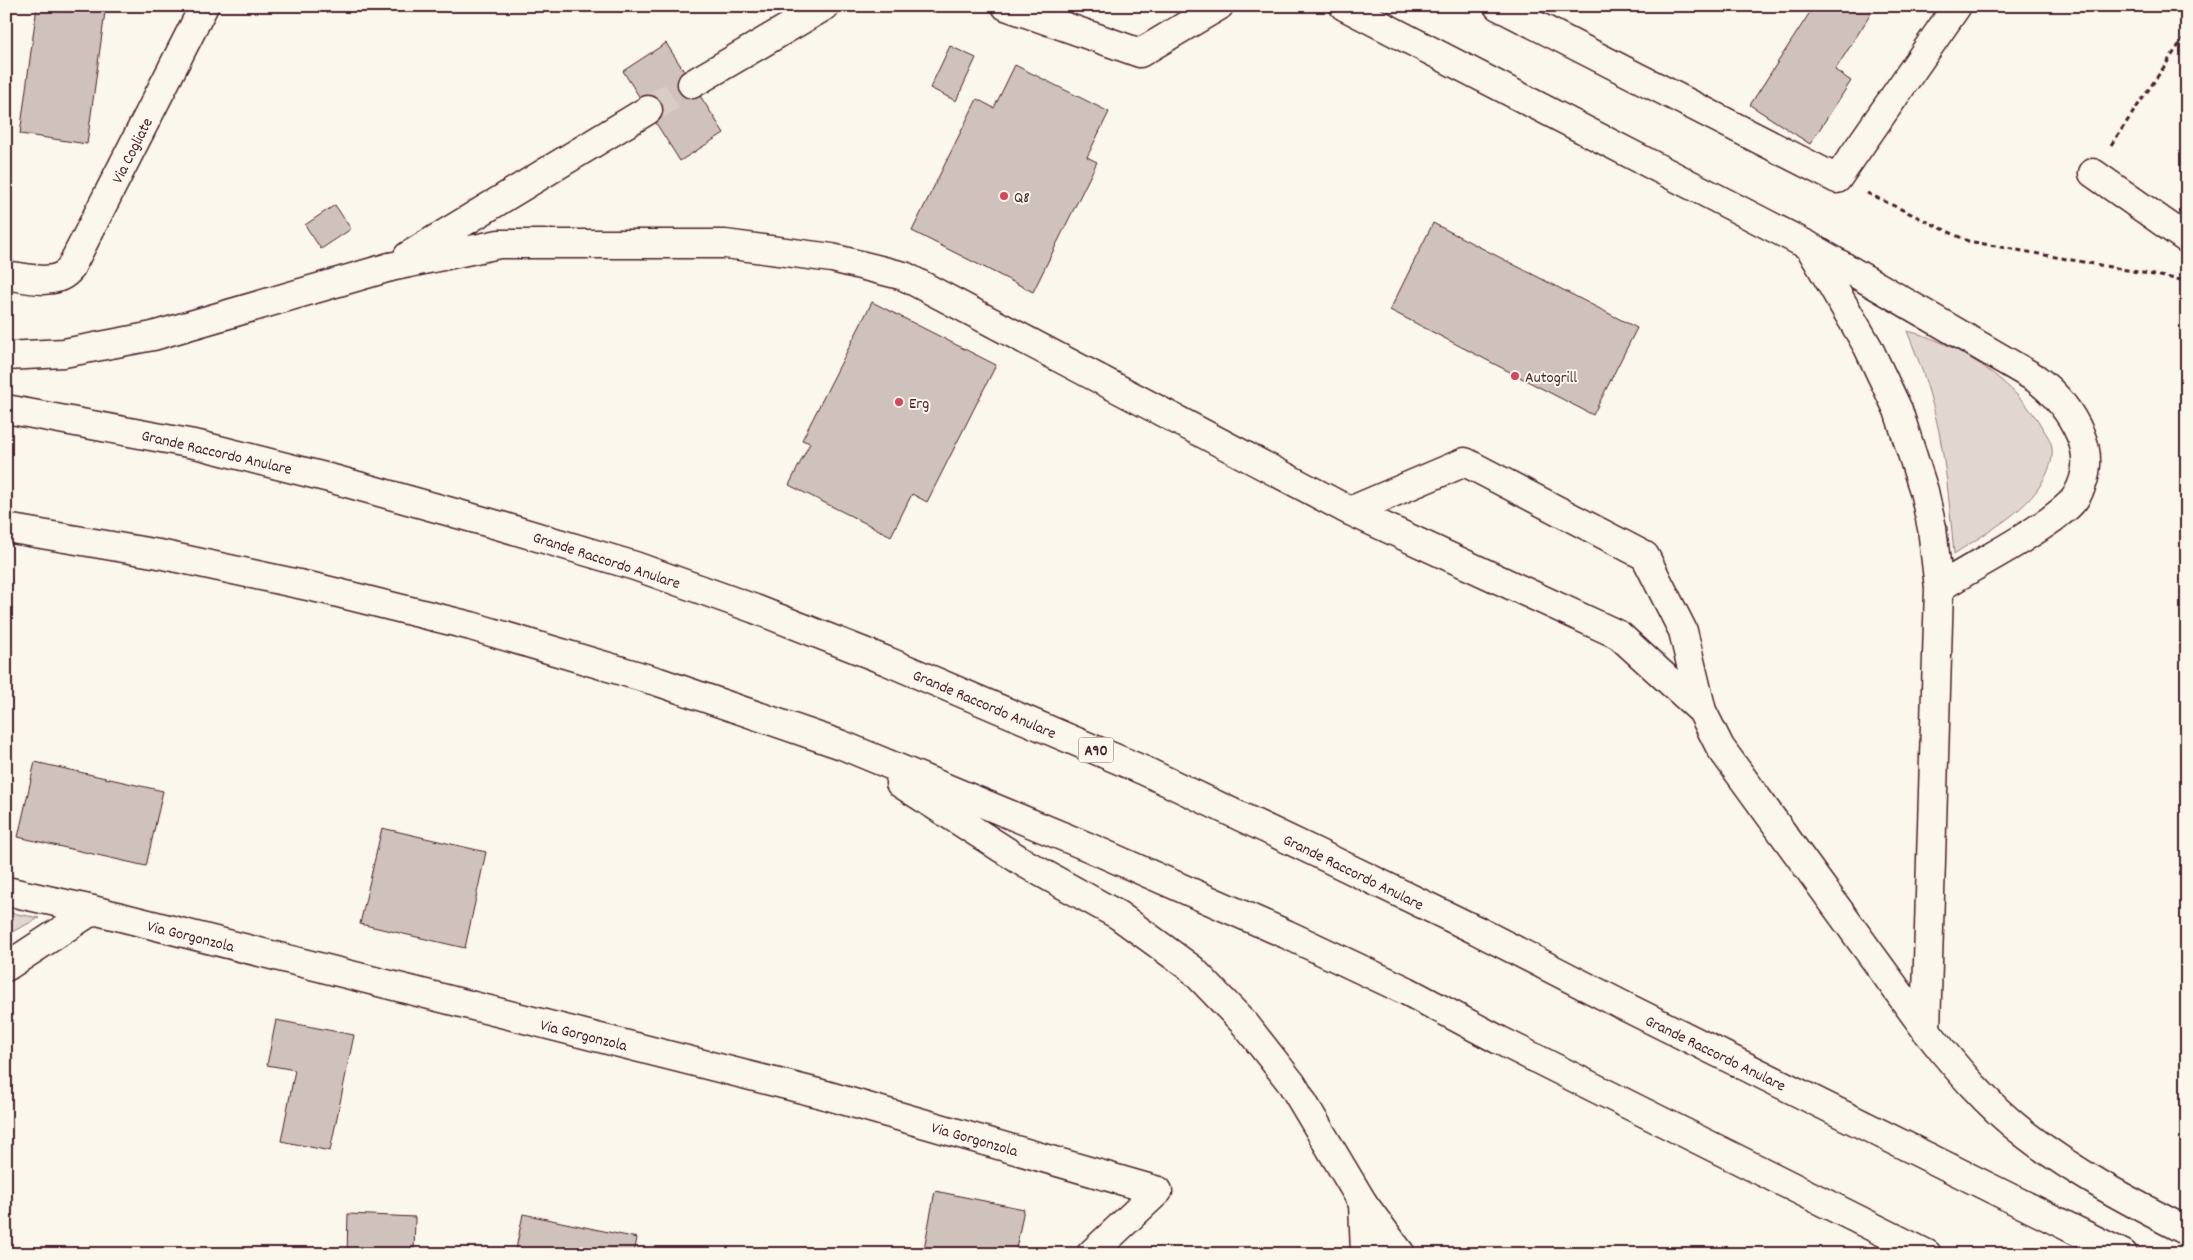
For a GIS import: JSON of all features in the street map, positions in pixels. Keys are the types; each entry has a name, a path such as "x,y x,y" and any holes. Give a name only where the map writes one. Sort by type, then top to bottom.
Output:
{"main road":[{"name":"Via Cogliate","path":"6,276 48,280 60,278 70,269 204,6"},
{"path":"692,84 825,6"},
{"path":"1006,6 1140,53 1219,6"},
{"path":"1344,6 1810,246 2049,388 2064,406 2076,425 2085,445 2087,469 2077,496 2028,536 1939,588"},
{"path":"1498,6 1837,179 1957,6"},
{"path":"390,267 648,110"},
{"path":"2093,173 2187,239"},
{"path":"6,356 64,353 153,336 390,267 499,244 725,244 832,258 904,276 1350,511 1619,635 1702,710"},
{"path":"1810,246 1868,346 1898,410 1924,491 1932,528 1939,588 1926,1030"},
{"name":"Grande Raccordo Anulare","path":"6,409 199,445 333,479 500,526 635,566 887,661 1145,771 1317,852 1485,934 1624,1006 2123,1254"},
{"path":"1350,511 1465,462 1645,556 1683,631 1702,710 1720,747 1957,1070 1978,1093 2025,1135 2090,1177 2187,1231"},
{"path":"6,528 159,554 322,590 471,626 659,682 842,745 1086,846 1286,934 1407,991 1499,1040 1927,1254"},
{"path":"842,745 1026,864 1118,915 1192,969 1246,1024 1292,1084 1363,1203 1401,1254"},
{"name":"Via Gorgonzola","path":"6,891 93,910 822,1094 1158,1191 1091,1254"},
{"path":"6,967 93,910"},
{"path":"1363,1203 1365,1254"}],"path":[{"path":"2093,173 2187,33"},
{"path":"1837,179 1968,241 2187,280"}],"shaded area":[{"path":"1907,331 1946,344 1984,367 2002,381 2032,413 2048,436 2052,447 2052,457 2048,472 2027,502 2004,521 1954,554 1946,472 1939,432 1927,384"},
{"path":"6,912 39,918 6,935"}],"building":[{"path":"37,6 66,6 105,12 87,144 20,134"},
{"path":"1814,6 1863,6 1872,12 1835,70 1851,81 1810,144 1750,105"},
{"path":"666,43 724,133 680,161 623,71"},
{"path":"950,46 976,58 956,101 930,88"},
{"name":"Q8","path":"1015,65 1109,112 1087,157 1097,162 1033,292 912,231 977,99 994,108"},
{"path":"335,205 351,229 321,249 305,225"},
{"path":"1433,223 1637,328 1593,415 1390,310"},
{"name":"Erg","path":"872,302 996,365 927,502 912,494 891,536 789,485 810,443 802,440"},
{"path":"35,762 163,791 146,866 18,837"},
{"path":"382,828 486,852 465,948 360,924"},
{"path":"276,1020 354,1035 330,1151 281,1141 295,1070 267,1065"},
{"path":"935,1191 1024,1209 1015,1254 923,1254"},
{"path":"348,1214 415,1217 414,1254 347,1254"},
{"path":"523,1214 637,1238 634,1254 515,1254"}],"tunnel":[{"path":"648,110 692,84"}],"place":[{"name":"Q8","path":"1004,196"},
{"name":"Autogrill","path":"1515,376"},
{"name":"Erg","path":"899,402"}]}
